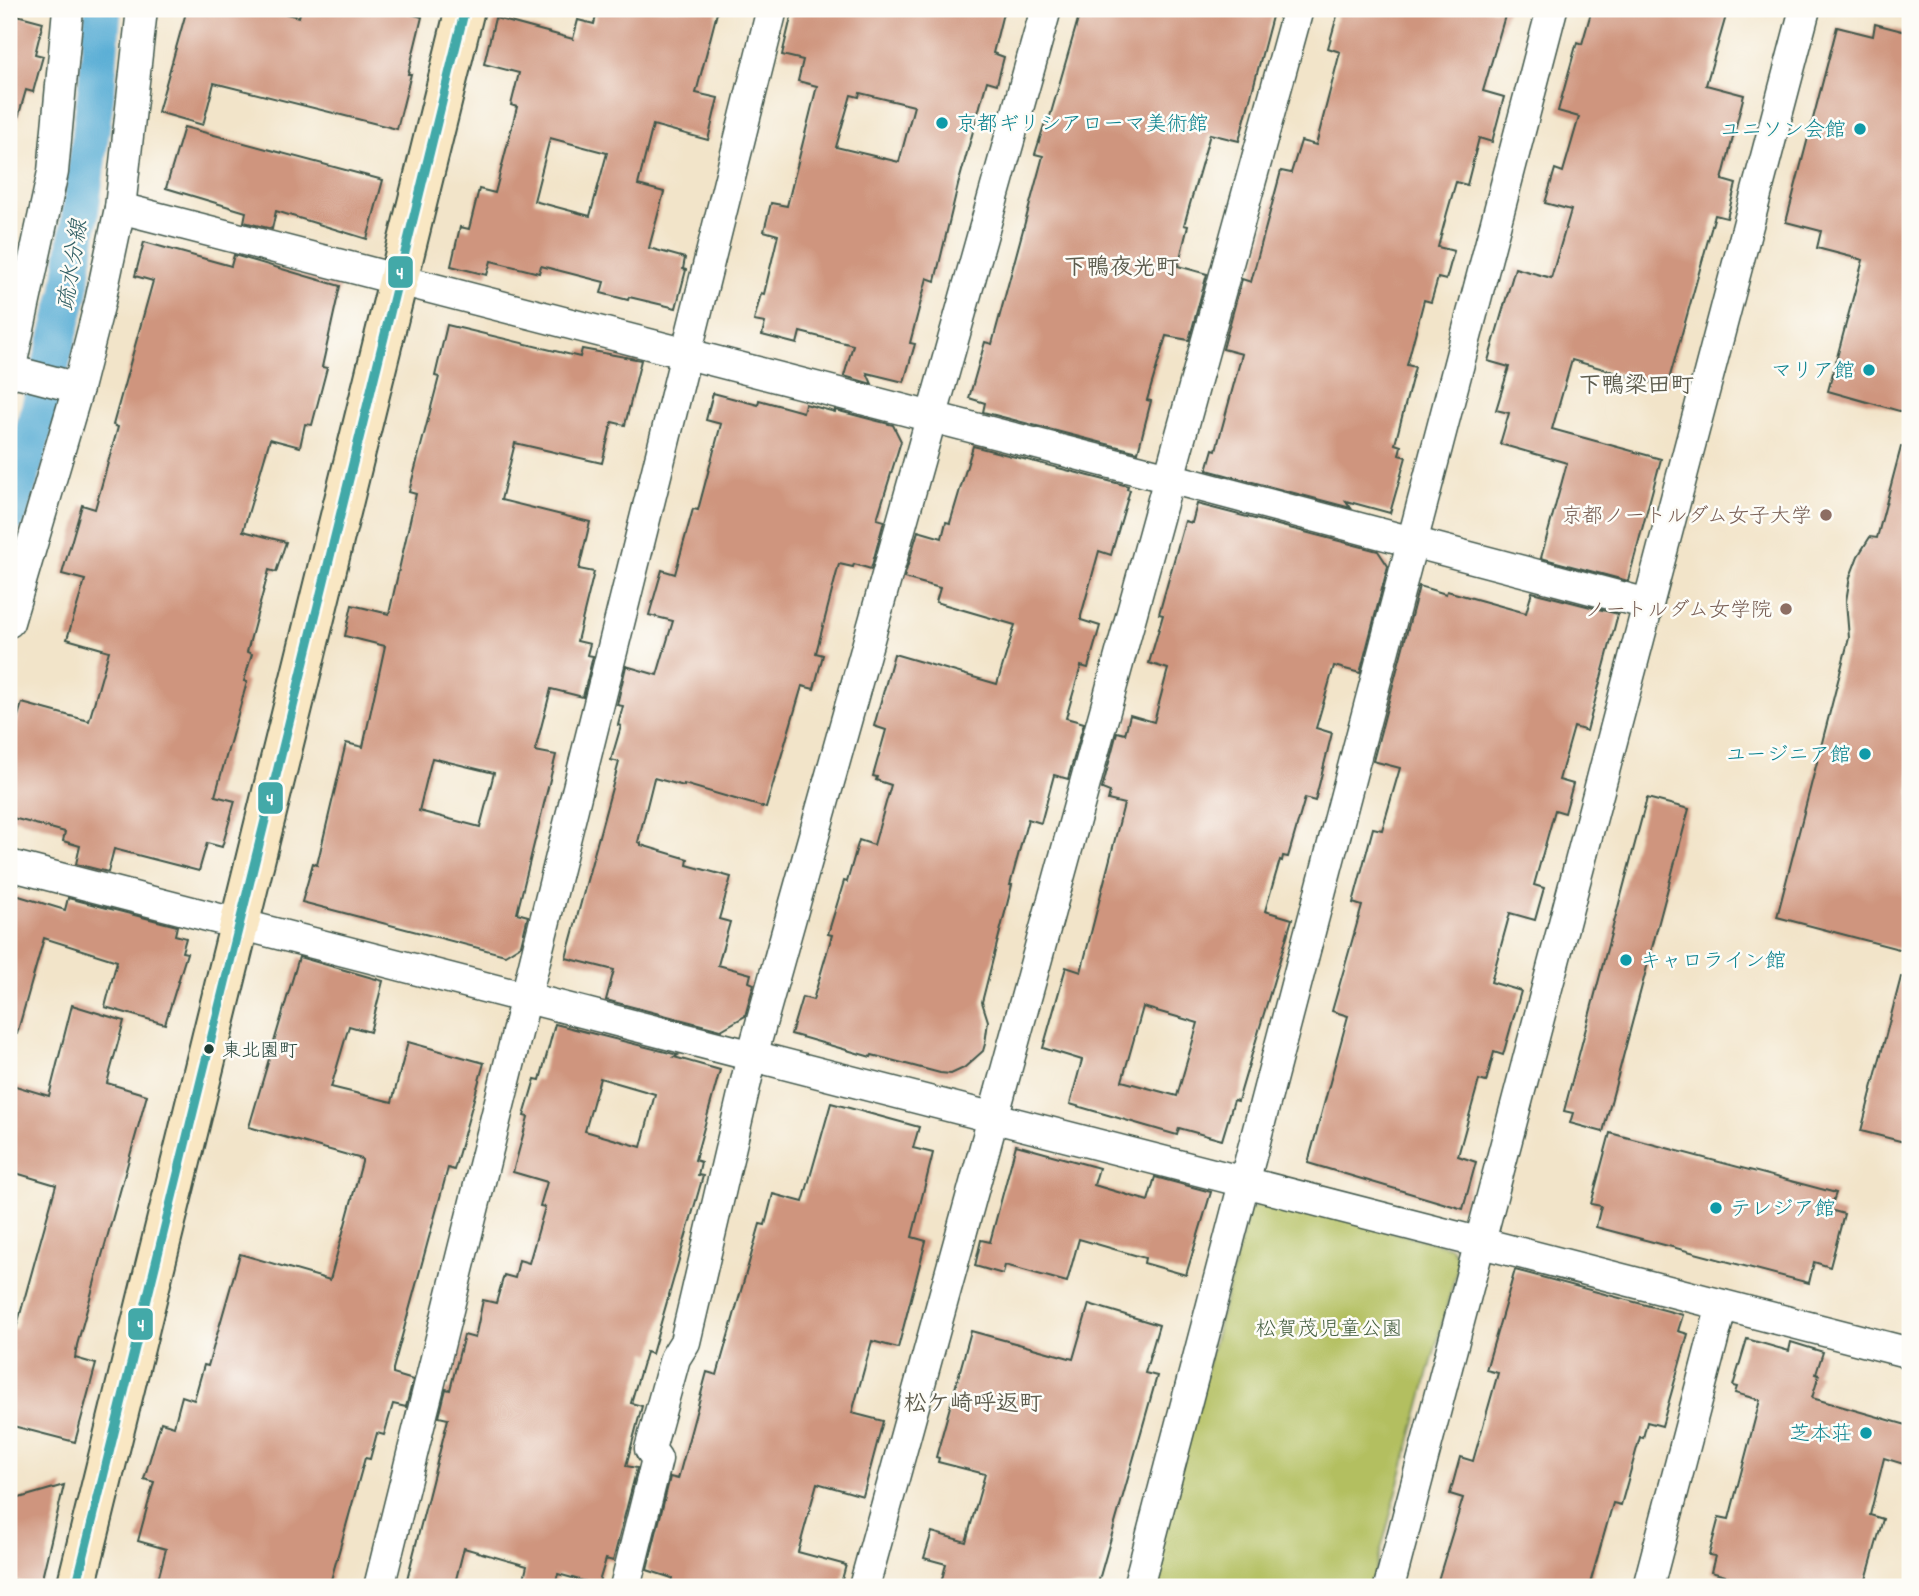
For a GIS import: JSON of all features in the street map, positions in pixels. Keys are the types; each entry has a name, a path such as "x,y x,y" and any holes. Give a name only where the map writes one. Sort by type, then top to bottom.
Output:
{"street":[{"path":"68,9 53,172 9,372 78,388"},
{"path":"9,622 78,388 100,302 120,208 142,9"},
{"path":"76,1587 465,9"},
{"path":"379,1587 772,9"},
{"path":"625,1587 657,1459 650,1449 675,1358 685,1342 752,1056 1046,9"},
{"path":"864,1587 1298,9"},
{"path":"1138,1587 1552,9"},
{"path":"1390,1587 1805,9"},
{"path":"120,208 1648,604"},
{"path":"9,865 1910,1353"},
{"path":"1648,1587 1722,1305"}],"green space":[{"name":"松賀茂児童公園","path":"1268,1199 1451,1247 1459,1261 1371,1587 1148,1587 1249,1210"}],"building":[{"path":"187,9 266,9 299,17 301,9 392,9 422,17 397,129 214,83 203,125 158,112"},
{"path":"598,9 718,9 696,93 718,98 708,140 653,125 638,185 664,192 649,248 685,258 683,269 686,270 676,308 601,293 604,282 541,266 539,273 491,261 487,275 451,266 460,227 469,229 479,189 495,193 517,107 511,105 519,73 484,64 495,18 573,39 578,20 594,24","holes":["550,138 607,153 590,216 534,201"]},
{"path":"793,9 1004,9 993,53 1004,57 997,84 987,81 935,281 927,278 910,343 915,344 904,382 867,373 872,384 844,376 853,345 800,332 797,344 762,335 765,323 754,321 761,293 764,294 778,235 764,231 771,203 787,206 817,86 798,81 803,60 782,55","holes":["860,93 914,106 899,162 836,147 851,95 859,97"]},
{"path":"1081,9 1274,9 1239,141 1210,134 1184,225 1188,226 1178,266 1207,274 1189,340 1166,336 1147,400 1151,401 1138,452 983,412 985,403 969,398 985,342 992,344 1043,156 1035,154 1046,119 1049,120"},
{"path":"1339,9 1507,9 1483,91 1504,97 1492,142 1479,138 1467,185 1456,182 1447,213 1438,247 1454,251 1446,280 1438,278 1431,302 1424,300 1407,365 1415,367 1395,444 1401,446 1399,455 1406,457 1390,513 1346,501 1351,508 1207,470 1213,449 1216,450 1242,354 1223,349 1242,279 1251,282 1281,171 1291,173 1301,141 1316,145 1340,52 1328,48"},
{"path":"1592,9 1728,9 1706,85 1744,95 1722,180 1736,184 1727,218 1715,215 1667,387 1572,360 1552,429 1661,459 1628,581 1541,558 1567,463 1500,444 1509,413 1496,410 1509,367 1488,361 1515,268 1551,278 1571,210 1545,203 1555,169 1563,172 1579,117 1558,111 1577,42 1582,44"},
{"path":"9,13 43,22 35,54 43,56 33,92 26,90 18,118 9,117"},
{"name":"ユニソン会館","path":"1875,24 1910,33 1910,414 1828,391 1863,260 1817,248 1821,231 1786,222 1837,27 1873,36"},
{"path":"184,127 383,180 367,239 276,211 272,229 244,222 246,212 166,188"},
{"path":"144,242 231,266 234,255 340,286 322,367 327,368 312,425 305,424 300,447 270,439 243,531 286,542 276,572 269,570 247,652 252,654 244,681 247,682 215,796 235,801 222,847 207,843 199,871 114,849 108,872 76,864 80,846 63,841 65,832 9,817 9,732 13,733 22,703 89,721 109,651 67,639 85,580 62,574 82,505 95,509 118,427 113,425 153,281 135,276"},
{"path":"447,325 580,357 582,349 641,360 625,425 612,422 602,463 515,443 501,500 590,522 579,569 594,572 577,641 590,644 587,655 593,656 583,697 551,689 535,751 556,755 517,913 528,916 521,945 505,955 302,902 313,863 317,865 346,743 363,747 385,646 345,636 352,605 389,614 416,494 409,492 439,377 435,376","holes":["432,758 494,773 480,827 419,811"]},
{"path":"713,393 758,405 759,400 803,412 805,404 835,410 893,425 901,441 877,519 884,521 871,569 854,564 853,567 839,564 816,653 823,655 814,689 802,686 766,808 654,778 638,842 688,859 687,865 731,877 719,919 730,922 718,965 751,974 749,982 754,984 745,1016 721,1030 606,1000 614,970 566,958 619,762 611,760 621,726 618,725 623,706 617,705 626,666 657,675 673,621 649,615 662,570 675,574 693,509 698,510 721,424 706,420"},
{"path":"973,446 1128,486 1127,489 1130,490 1111,555 1099,551 1081,616 1081,620 1100,626 1088,668 1081,666 1066,718 1084,723 1068,779 1054,775 1041,823 1028,819 982,1002 988,1021 983,1051 964,1068 951,1074 872,1055 871,1057 791,1034 802,997 813,1000 832,935 828,934 859,840 874,845 891,785 876,780 877,777 873,776 886,730 874,726 894,654 997,684 1015,625 936,602 940,588 904,578 918,531 942,538 946,522 950,523"},
{"name":"ユージニア館","path":"1901,447 1910,448 1910,952 1777,917 1849,638 1846,601 1850,577 1858,556 1870,537 1877,538"},
{"path":"1197,504 1378,551 1388,566 1360,673 1334,666 1316,728 1332,733 1315,801 1305,798 1288,857 1283,856 1282,861 1280,860 1265,911 1292,919 1238,1101 1234,1100 1222,1140 1179,1128 1177,1135 1070,1104 1082,1060 1043,1048 1066,967 1081,972 1124,804 1108,800 1110,792 1102,789 1117,732 1125,734 1130,715 1154,722 1168,669 1149,663 1163,615 1159,614 1185,521 1192,523","holes":["1143,1007 1198,1023 1177,1096 1122,1081"]},
{"path":"1419,586 1526,613 1532,592 1618,614 1587,731 1574,727 1559,780 1573,784 1565,813 1555,810 1534,885 1544,888 1535,920 1510,913 1491,982 1521,991 1503,1055 1494,1052 1486,1082 1479,1080 1458,1156 1476,1162 1463,1209 1308,1163 1348,1016 1332,1011 1362,906 1353,903 1373,828 1382,830 1400,768 1373,761"},
{"name":"キャロライン館","path":"1647,798 1689,809 1603,1132 1570,1123 1573,1113 1564,1111"},
{"path":"9,893 65,910 68,898 177,926 175,935 186,938 182,952 187,953 165,1024 105,1007 117,961 44,938 17,1034 9,1033"},
{"path":"299,957 383,981 370,1032 349,1026 331,1087 392,1102 408,1042 484,1063 454,1170 448,1168 393,1369 393,1374 413,1380 406,1407 393,1404 384,1435 377,1433 370,1459 365,1458 329,1587 156,1587 166,1549 138,1541 154,1482 144,1479 161,1422 174,1426 182,1396 194,1400 204,1365 208,1366 240,1254 330,1280 362,1162 362,1159 249,1127"},
{"path":"1901,977 1910,978 1910,1116 1904,1142 1861,1131"},
{"path":"72,1005 124,1021 107,1083 147,1095 77,1345 75,1358 96,1364 75,1442 9,1425 9,1327 16,1329 56,1185 9,1171 9,1084 49,1096"},
{"path":"555,1024 678,1055 674,1057 720,1070 695,1160 701,1162 698,1175 703,1176 652,1354 646,1352 631,1403 642,1406 626,1466 637,1468 613,1561 606,1559 598,1585 558,1574 554,1587 522,1587 527,1566 464,1548 454,1587 405,1587 448,1419 439,1417 446,1389 450,1390 464,1335 475,1338 483,1300 496,1303 504,1275 515,1278 519,1260 529,1263 545,1207 540,1206 547,1182 513,1172 528,1117 524,1116 535,1079 540,1080","holes":["600,1078 655,1094 641,1147 585,1131"]},
{"path":"831,1103 919,1127 913,1148 933,1153 912,1237 926,1241 898,1348 872,1341 852,1413 883,1421 863,1496 817,1483 798,1552 846,1565 840,1587 670,1587 672,1578 647,1570 670,1477 678,1479 707,1372 717,1375 760,1224 765,1225 773,1194 803,1202"},
{"name":"テレジア館","path":"1610,1133 1836,1193 1830,1210 1844,1214 1830,1267 1814,1262 1809,1283 1596,1227 1601,1206 1591,1204"},
{"path":"1016,1145 1099,1168 1094,1185 1148,1201 1155,1177 1211,1192 1186,1275 1144,1263 1145,1258 1079,1239 1067,1282 1005,1265 1003,1274 975,1266 981,1240 990,1242"},
{"path":"1515,1270 1683,1315 1678,1331 1688,1334 1662,1426 1647,1422 1643,1438 1640,1437 1621,1505 1613,1503 1589,1587 1436,1587 1463,1498 1450,1494 1460,1457 1473,1461 1498,1373 1486,1370"},
{"path":"1089,1304 1159,1325 1145,1373 1157,1376 1097,1587 940,1587 946,1564 924,1558 932,1532 966,1542 985,1474 938,1462 939,1458 936,1457 971,1331 1073,1359"},
{"path":"1747,1339 1789,1351 1791,1342 1823,1352 1812,1398 1910,1426 1910,1466 1884,1458 1870,1515 1883,1519 1864,1587 1765,1587 1711,1572 1715,1556 1709,1555 1719,1517 1729,1519 1760,1400 1735,1393 1737,1387 1733,1386"},
{"path":"64,1485 40,1587 9,1579 9,1501"}],"waterway":[{"name":"疏水分線","path":"9,515 70,292 97,84 103,9"}],"transit line":[{"name":"4","path":"76,1587 465,9"}],"place":[{"name":"京都ギリシアローマ美術館","path":"942,123"},
{"name":"ユニソン会館","path":"1860,129"},
{"name":"マリア館","path":"1869,370"},
{"name":"京都ノートルダム女子大学","path":"1826,515"},
{"name":"ノートルダム女学院","path":"1786,609"},
{"name":"ユージニア館","path":"1865,754"},
{"name":"キャロライン館","path":"1626,960"},
{"name":"東北園町","path":"209,1049"},
{"name":"テレジア館","path":"1716,1208"},
{"name":"芝本荘","path":"1866,1433"}],"district":[{"name":"下鴨夜光町","path":"1121,266"},
{"name":"下鴨梁田町","path":"1636,384"},
{"name":"松ケ崎呼返町","path":"973,1402"}]}
